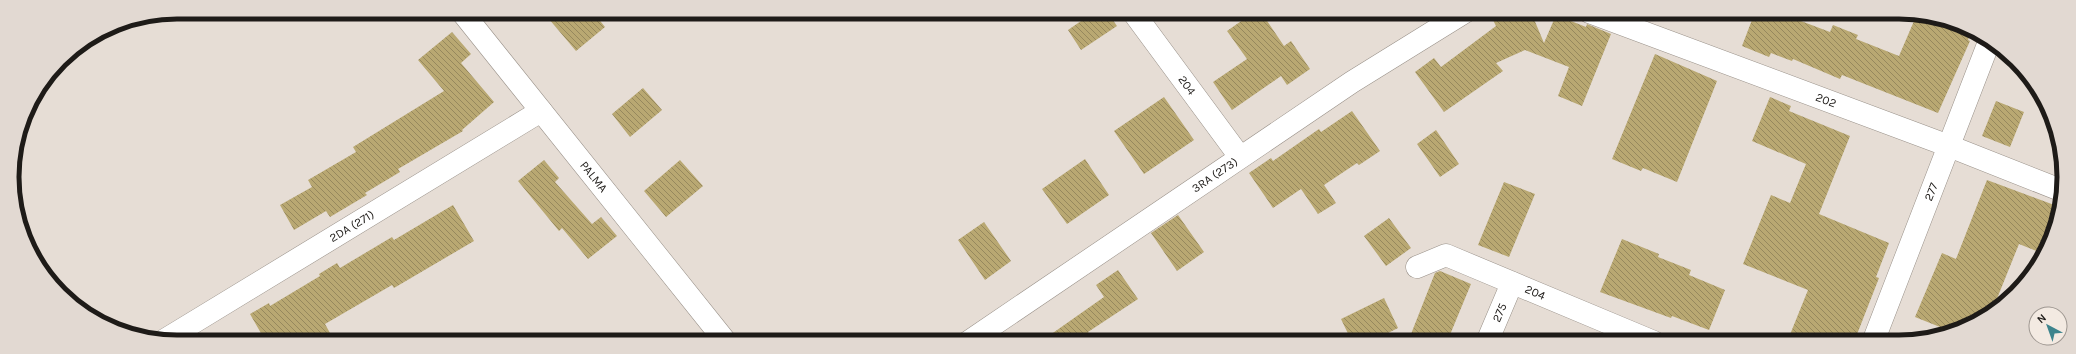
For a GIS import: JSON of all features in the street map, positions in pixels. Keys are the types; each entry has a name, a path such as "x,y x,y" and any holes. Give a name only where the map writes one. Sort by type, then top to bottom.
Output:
{"street":[{"name":"PALMA","path":"468,19 720,335"},
{"name":"204","path":"1138,19 1240,157"},
{"name":"3RA (273)","path":"978,335 1352,82 1454,19"},
{"name":"202","path":"1608,19 1948,146 2057,189"},
{"name":"277","path":"1876,335 1948,146 1988,47"},
{"name":"2DA (271)","path":"173,335 541,111"},
{"name":"204","path":"1417,267 1446,255 1637,335"},
{"name":"275","path":"1490,335 1512,283"}],"building":[{"path":"549,19 599,19 605,27 576,51"},
{"path":"1084,19 1112,19 1117,26 1081,50 1068,30"},
{"path":"1244,19 1266,19 1284,46 1291,41 1310,69 1287,85 1281,76 1232,110 1213,82 1247,59 1227,31"},
{"path":"1492,19 1534,19 1544,43 1554,19 1566,19 1586,27 1587,24 1611,34 1582,106 1558,96 1569,67 1525,50 1496,63 1503,71 1444,112 1415,72 1434,58 1441,67 1496,26"},
{"path":"1752,19 1796,19 1830,32 1833,25 1858,35 1856,39 1899,56 1915,20 1950,27 1970,35 1968,40 1970,41 1938,113 1842,75 1840,79 1793,59 1792,61 1771,53 1769,57 1742,46"},
{"path":"452,32 471,54 461,63 494,102 462,130 463,131 398,169 400,172 365,193 367,195 330,217 326,211 294,230 280,205 312,187 308,180 356,152 353,147 444,91 418,60"},
{"path":"1655,54 1717,81 1677,182 1643,168 1641,171 1612,159"},
{"path":"643,88 662,110 630,137 612,114"},
{"path":"1164,97 1194,140 1144,174 1114,131"},
{"path":"1770,97 1791,106 1789,111 1850,136 1819,214 1889,243 1876,277 1879,278 1857,335 1790,335 1808,290 1743,264 1771,195 1790,203 1806,164 1752,141"},
{"path":"1996,101 2024,112 2010,147 1982,136"},
{"path":"1352,111 1380,151 1359,165 1357,163 1324,185 1336,203 1318,214 1301,189 1273,208 1249,173 1271,158 1273,161 1319,129 1321,132"},
{"path":"1436,130 1459,164 1440,177 1417,144"},
{"path":"1085,159 1109,195 1067,224 1042,189"},
{"path":"544,160 559,178 555,182 592,224 601,217 617,236 588,259 562,228 559,231 518,181"},
{"path":"680,160 703,186 666,217 644,191"},
{"path":"1987,180 2055,205 2051,221 2038,252 2019,244 1996,301 1969,319 1944,329 1915,317 1942,253 1956,259"},
{"path":"1504,182 1535,194 1509,257 1478,245"},
{"path":"453,205 474,241 394,288 392,285 325,324 331,335 262,335 250,314 269,303 270,306 320,276 319,274 337,263 340,268 392,237 394,240"},
{"path":"1178,215 1204,252 1177,271 1151,233"},
{"path":"1389,218 1411,248 1386,266 1364,236"},
{"path":"984,222 1011,261 985,280 958,240"},
{"path":"1622,239 1659,254 1658,257 1691,270 1689,275 1725,290 1709,330 1600,292"},
{"path":"1118,270 1138,299 1088,332 1090,335 1050,335 1104,297 1096,285"},
{"path":"1440,271 1471,284 1450,335 1413,335 1411,334 1435,273"},
{"path":"1384,298 1398,328 1384,335 1349,335 1341,319"}]}
